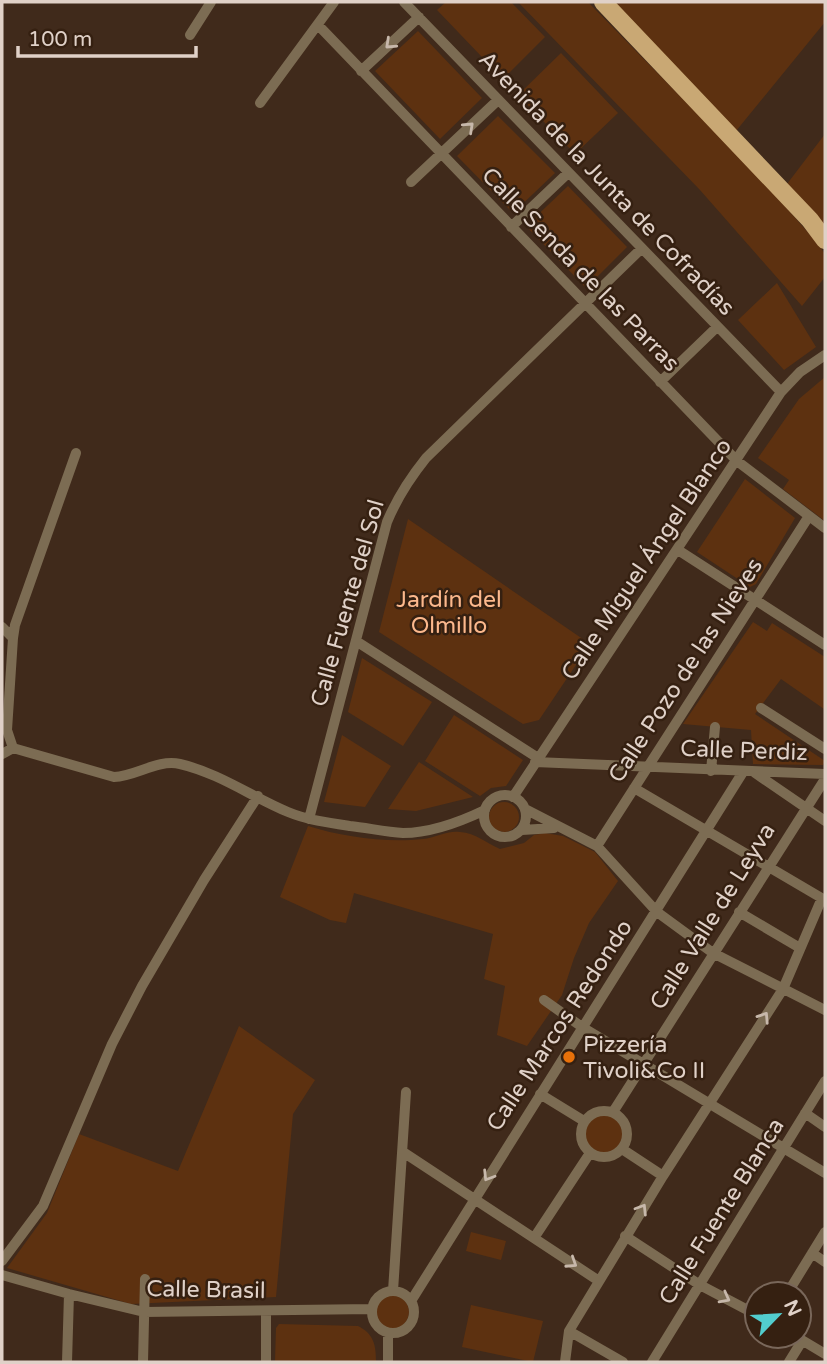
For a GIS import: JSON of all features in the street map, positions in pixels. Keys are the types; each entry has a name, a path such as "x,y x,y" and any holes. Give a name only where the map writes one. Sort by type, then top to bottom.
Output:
{"main road":[{"path":"603,2 810,220 825,240"}],"street":[{"path":"190,35 211,2"},
{"path":"260,103 334,2"},
{"name":"Avenida de la Junta de Cofradías","path":"404,2 781,392"},
{"path":"361,71 419,17"},
{"name":"Calle Senda de las Parras","path":"318,25 737,461 825,528"},
{"path":"411,182 497,101"},
{"path":"511,227 568,173"},
{"name":"Calle Fuente del Sol","path":"309,819 387,522 407,481 426,458 641,249"},
{"path":"660,382 717,327"},
{"name":"Calle Miguel Ángel Blanco","path":"513,797 781,392 800,372 825,355"},
{"path":"13,748 7,730 13,638 22,605 76,453"},
{"name":"Calle Pozo de las Nieves","path":"597,846 809,516"},
{"path":"678,550 825,645"},
{"path":"2,626 13,638"},
{"name":"Calle Perdiz","path":"356,641 537,760 825,776"},
{"path":"761,708 825,749"},
{"path":"711,771 715,727"},
{"path":"2,754 13,748 114,777 128,777 165,763 179,764 208,773 288,812 309,819 403,832 420,831 461,821 485,810"},
{"path":"748,772 825,821"},
{"name":"Calle Marcos Redondo","path":"411,1301 707,830 748,772"},
{"name":"Calle Valle de Leyva","path":"613,1112 825,776"},
{"path":"565,1362 569,1331 625,1236 782,989 824,899 634,788"},
{"path":"488,829 484,819 485,810 491,800 503,795 522,803 525,823 522,830"},
{"path":"2,1261 43,1206 112,1044 142,986 204,880 258,796"},
{"path":"525,809 597,846 657,912 713,953 822,1008 825,996"},
{"path":"461,821 488,829 503,838 522,830 542,827 563,829"},
{"path":"739,912 800,948"},
{"path":"544,1000 582,1027 825,1172"},
{"name":"Calle Fuente Blanca","path":"652,1362 824,1084"},
{"path":"393,1291 406,1092"},
{"path":"540,1094 584,1121"},
{"path":"594,1112 613,1112 620,1117 628,1131 622,1149 605,1157 590,1153 582,1142 584,1121 594,1112"},
{"path":"805,1114 825,1127"},
{"path":"622,1149 663,1176"},
{"path":"402,1152 599,1281"},
{"path":"534,1238 590,1153"},
{"path":"796,1280 825,1232"},
{"path":"625,1236 700,1285 743,1308"},
{"path":"812,1253 825,1262"},
{"name":"Calle Brasil","path":"2,1275 144,1311 372,1309"},
{"path":"143,1362 145,1279"},
{"path":"400,1292 411,1301 414,1315 402,1331 388,1333 376,1326 372,1309 380,1295 400,1292"},
{"path":"67,1362 69,1294"},
{"path":"266,1311 266,1362"},
{"path":"569,1331 623,1362"},
{"path":"387,1362 388,1333"}],"green space":[{"path":"446,2 511,2 545,37 503,79 437,10"},
{"path":"518,2 588,2 765,183 825,254 825,277 802,306 700,190"},
{"path":"613,2 825,2 825,22 736,131"},
{"path":"418,31 482,98 440,139 375,71"},
{"path":"561,53 618,113 575,154 518,95"},
{"path":"498,116 555,173 513,213 457,156"},
{"path":"825,134 825,229 787,184"},
{"path":"568,186 627,247 586,288 526,226"},
{"path":"777,283 816,347 784,370 738,320"},
{"path":"825,377 825,521 783,489 789,480 758,458 799,399"},
{"path":"745,479 795,518 756,584 750,587 697,552"},
{"name":"Jardín del Olmillo","path":"408,519 590,644 539,720 523,724 379,632"},
{"path":"753,622 767,631 772,623 825,657 824,709 781,679 755,714 825,761 823,765 753,764 751,730 683,724"},
{"path":"362,658 432,702 403,746 348,712"},
{"path":"454,715 523,760 506,786 491,788 480,796 425,761"},
{"path":"342,735 391,766 365,807 324,802"},
{"path":"419,762 473,797 416,811 388,809"},
{"path":"504,802 510,803 518,811 518,823 510,831 504,832 498,831 490,823 489,817 490,811 498,803"},
{"path":"308,826 380,840 423,839 460,832 476,836 500,849 524,843 534,835 545,833 563,836 595,852 618,881 589,923 562,995 527,1046 497,1035 505,986 484,979 493,934 354,893 346,923 330,920 280,897"},
{"path":"239,1026 315,1080 293,1114 276,1297 131,1304 7,1268 47,1213 79,1134 178,1171"},
{"path":"605,1114 613,1115 619,1120 624,1126 624,1142 619,1148 613,1153 605,1154 597,1153 591,1148 586,1142 585,1134 586,1126 591,1120 597,1115"},
{"path":"471,1232 506,1241 501,1260 466,1251"},
{"path":"392,1295 404,1300 409,1312 404,1324 392,1329 380,1324 375,1312 380,1300"},
{"path":"471,1305 543,1321 533,1362 462,1347"},
{"path":"279,1324 358,1326 368,1333 373,1341 376,1362 275,1362 276,1328"}],"place":[{"name":"Pizzería Tivoli&Co II","path":"569,1057"}]}
